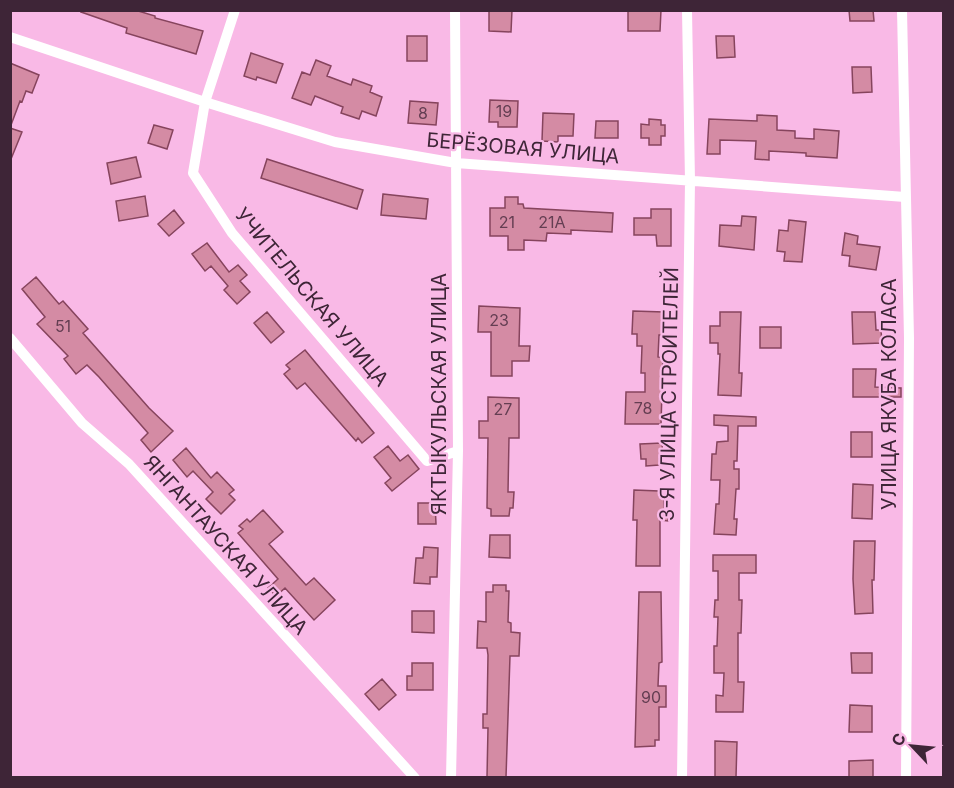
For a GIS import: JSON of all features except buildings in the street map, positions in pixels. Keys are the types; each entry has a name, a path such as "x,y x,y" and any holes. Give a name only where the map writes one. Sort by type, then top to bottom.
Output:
{"street":[{"name":"УЧИТЕЛЬСКАЯ УЛИЦА","path":"235,10 206,102 193,173 232,233 427,461 458,451"},
{"name":"ЯКТЫКУЛЬСКАЯ УЛИЦА","path":"451,777 458,451 455,10"},
{"name":"3-Я УЛИЦА СТРОИТЕЛЕЙ","path":"682,777 690,181 687,10"},
{"name":"УЛИЦА ЯКУБА КОЛАСА","path":"902,10 909,338 906,777"},
{"name":"БЕРЁЗОВАЯ УЛИЦА","path":"10,37 335,142 456,164 905,197"},
{"name":"ЯНГАНТАУСКАЯ УЛИЦА","path":"10,338 82,423 129,464 415,777"}]}
